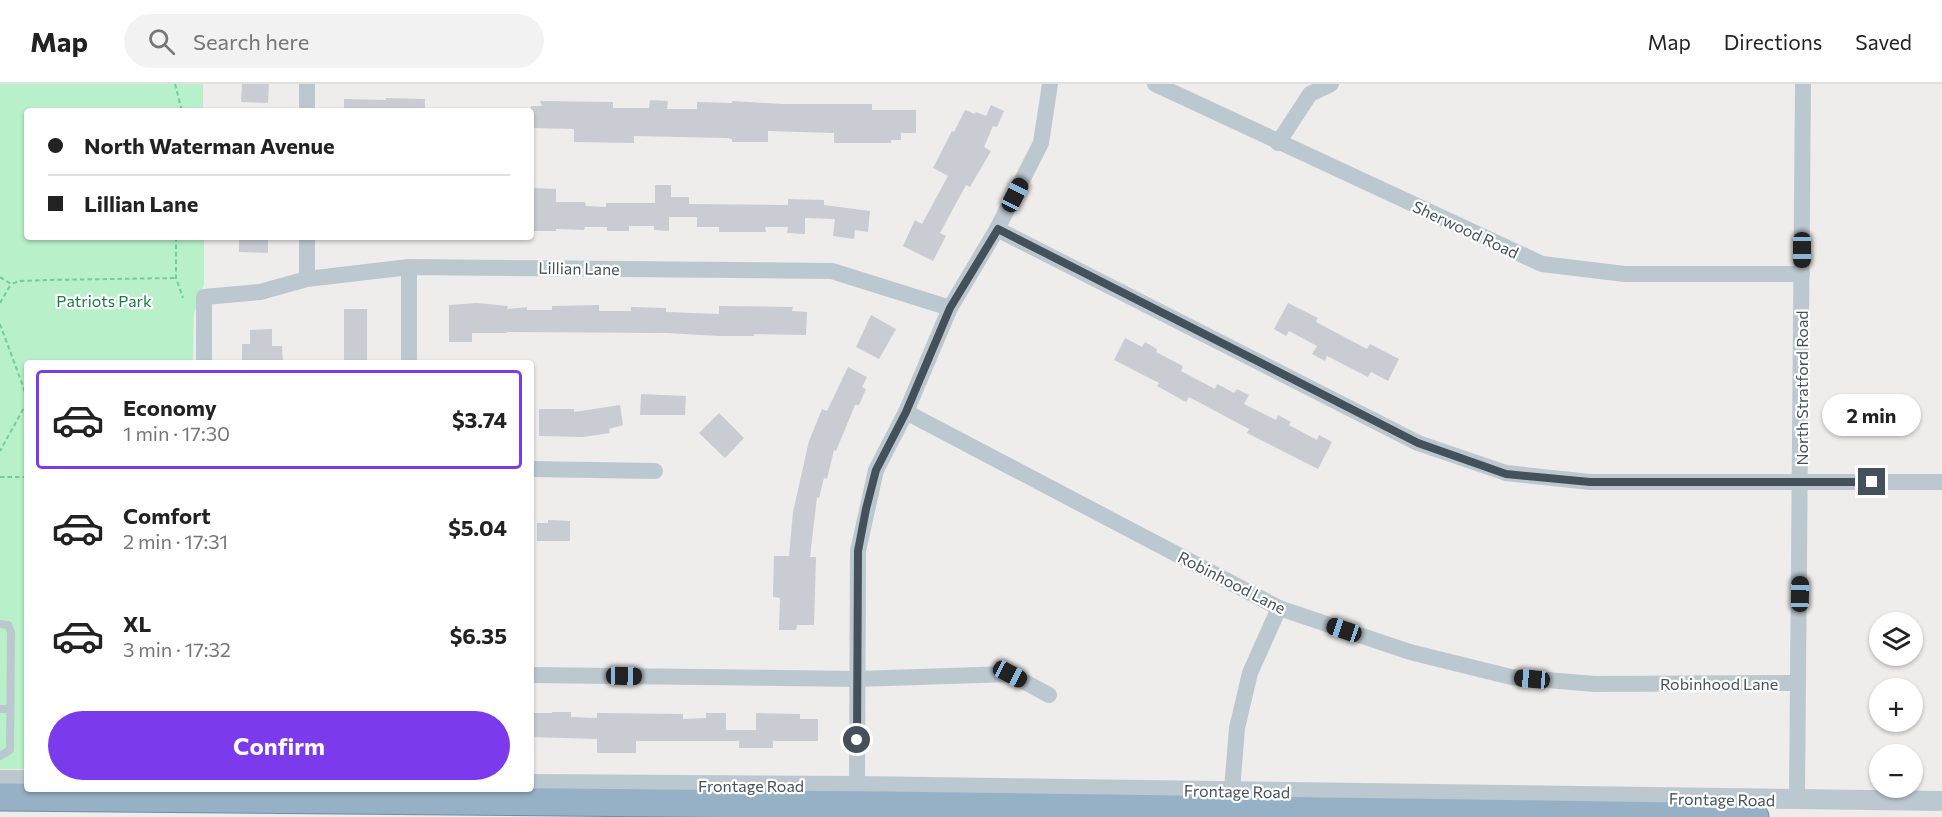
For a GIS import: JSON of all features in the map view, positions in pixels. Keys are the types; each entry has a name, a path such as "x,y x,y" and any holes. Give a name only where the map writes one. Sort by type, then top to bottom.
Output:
{"highway":[{"path":"0,781 24,782"},
{"path":"180,792 310,800"},
{"path":"0,798 1755,817"},
{"path":"0,815 97,817"}],"street":[{"path":"307,108 308,84"},
{"path":"857,786 858,551 876,470 906,412 950,308 998,229 1041,143 1050,84"},
{"name":"Sherwood Road","path":"1155,84 1542,264 1626,274 1802,274"},
{"path":"1278,143 1310,94 1331,84"},
{"name":"North Stratford Road","path":"1797,800 1803,84"},
{"path":"998,229 1418,443 1506,474 1590,482 1942,482"},
{"path":"306,279 307,240"},
{"path":"409,267 409,360"},
{"name":"Lillian Lane","path":"204,360 204,297 260,292 306,279 409,267 832,271 950,308"},
{"name":"Robinhood Lane","path":"906,412 1279,608 1410,652 1511,677 1595,684 1798,683"},
{"path":"534,470 655,471"},
{"path":"1232,790 1237,728 1250,673 1279,608"},
{"path":"534,675 857,679 1010,674 1049,695"},
{"name":"Frontage Road","path":"534,784 1232,790 1942,801"}],"lane":[{"path":"0,624 8,624 12,632 10,750 0,756"},
{"path":"0,709 10,709"}],"path":[{"path":"175,84 181,108"},
{"path":"176,240 176,278 183,298"},
{"path":"0,277 11,284"},
{"path":"0,303 11,284 20,281 176,278"},
{"path":"0,324 24,388"},
{"path":"0,451 24,408"},
{"path":"0,477 24,477"}],"green space":[{"name":"Patriots Park","path":"0,84 203,84 203,108 24,108 24,240 204,240 204,284 194,314 193,360 24,360 24,769 0,769"}],"building":[{"path":"242,84 269,84 268,103 241,102"},
{"path":"386,98 425,99 425,108 344,108 344,99 386,100"},
{"path":"650,100 668,101 667,109 697,109 697,102 732,103 732,101 782,104 872,104 872,110 916,110 916,133 901,133 901,140 891,140 891,143 834,143 834,133 768,131 768,142 732,142 732,139 726,138 634,136 634,143 574,142 574,129 534,128 534,108 531,106 542,106 540,101 613,102 613,108 649,108"},
{"path":"991,105 1004,111 997,127 993,126 984,147 991,151 970,187 966,185 940,233 946,236 933,261 903,246 915,220 922,224 948,176 933,168 965,110 986,116"},
{"path":"655,185 671,185 671,197 689,197 689,204 788,205 788,199 824,200 824,205 870,211 868,232 855,230 854,239 833,236 835,219 805,218 805,234 787,233 788,227 765,227 766,232 719,232 719,227 697,227 697,217 669,217 669,231 654,230 654,226 629,226 629,231 607,231 607,227 585,227 584,230 534,231 534,188 556,189 556,202 585,202 586,206 606,207 606,203 655,203"},
{"path":"239,240 268,240 268,253 239,252"},
{"path":"477,303 508,306 507,309 527,307 527,310 552,310 552,306 599,305 599,311 631,311 631,307 666,308 666,312 719,314 719,306 793,307 792,311 807,312 806,335 719,336 666,333 507,332 472,333 472,342 449,342 449,305"},
{"path":"1288,303 1318,318 1316,322 1367,349 1370,344 1399,359 1388,381 1371,372 1368,377 1327,356 1325,361 1312,354 1317,346 1289,331 1286,336 1274,329"},
{"path":"344,309 367,309 367,360 344,360"},
{"path":"871,315 896,329 879,359 856,347"},
{"path":"272,329 272,346 282,346 283,360 242,360 242,344 250,344 250,330"},
{"path":"1125,338 1142,347 1145,342 1157,349 1156,352 1183,366 1181,371 1215,389 1217,384 1234,393 1237,389 1249,395 1244,404 1276,420 1278,415 1291,422 1289,425 1317,440 1319,435 1332,442 1318,469 1247,433 1249,429 1189,397 1186,402 1157,386 1159,383 1114,360"},
{"path":"848,367 867,377 862,387 866,389 859,405 855,405 836,451 834,450 827,479 824,478 819,498 817,497 810,557 816,557 814,625 797,625 796,630 779,630 780,598 773,597 774,556 789,556 793,512 809,441 822,409 827,411"},
{"path":"641,394 686,396 685,415 640,415"},
{"path":"620,405 623,425 609,429 610,433 583,437 539,436 539,409 574,409 574,412"},
{"path":"719,413 744,438 725,458 699,433"},
{"path":"548,520 570,521 570,541 537,541 537,523 548,523"},
{"path":"571,712 571,717 597,718 597,713 683,714 683,719 706,718 706,713 726,713 726,730 756,730 756,713 800,714 800,719 818,719 818,741 773,741 773,748 739,748 739,741 636,741 636,753 597,753 597,739 534,737 534,713"}],"route":[{"path":"857,740 858,551 876,470 906,412 950,308 998,229 1418,443 1506,474 1590,482 1872,482"}]}
